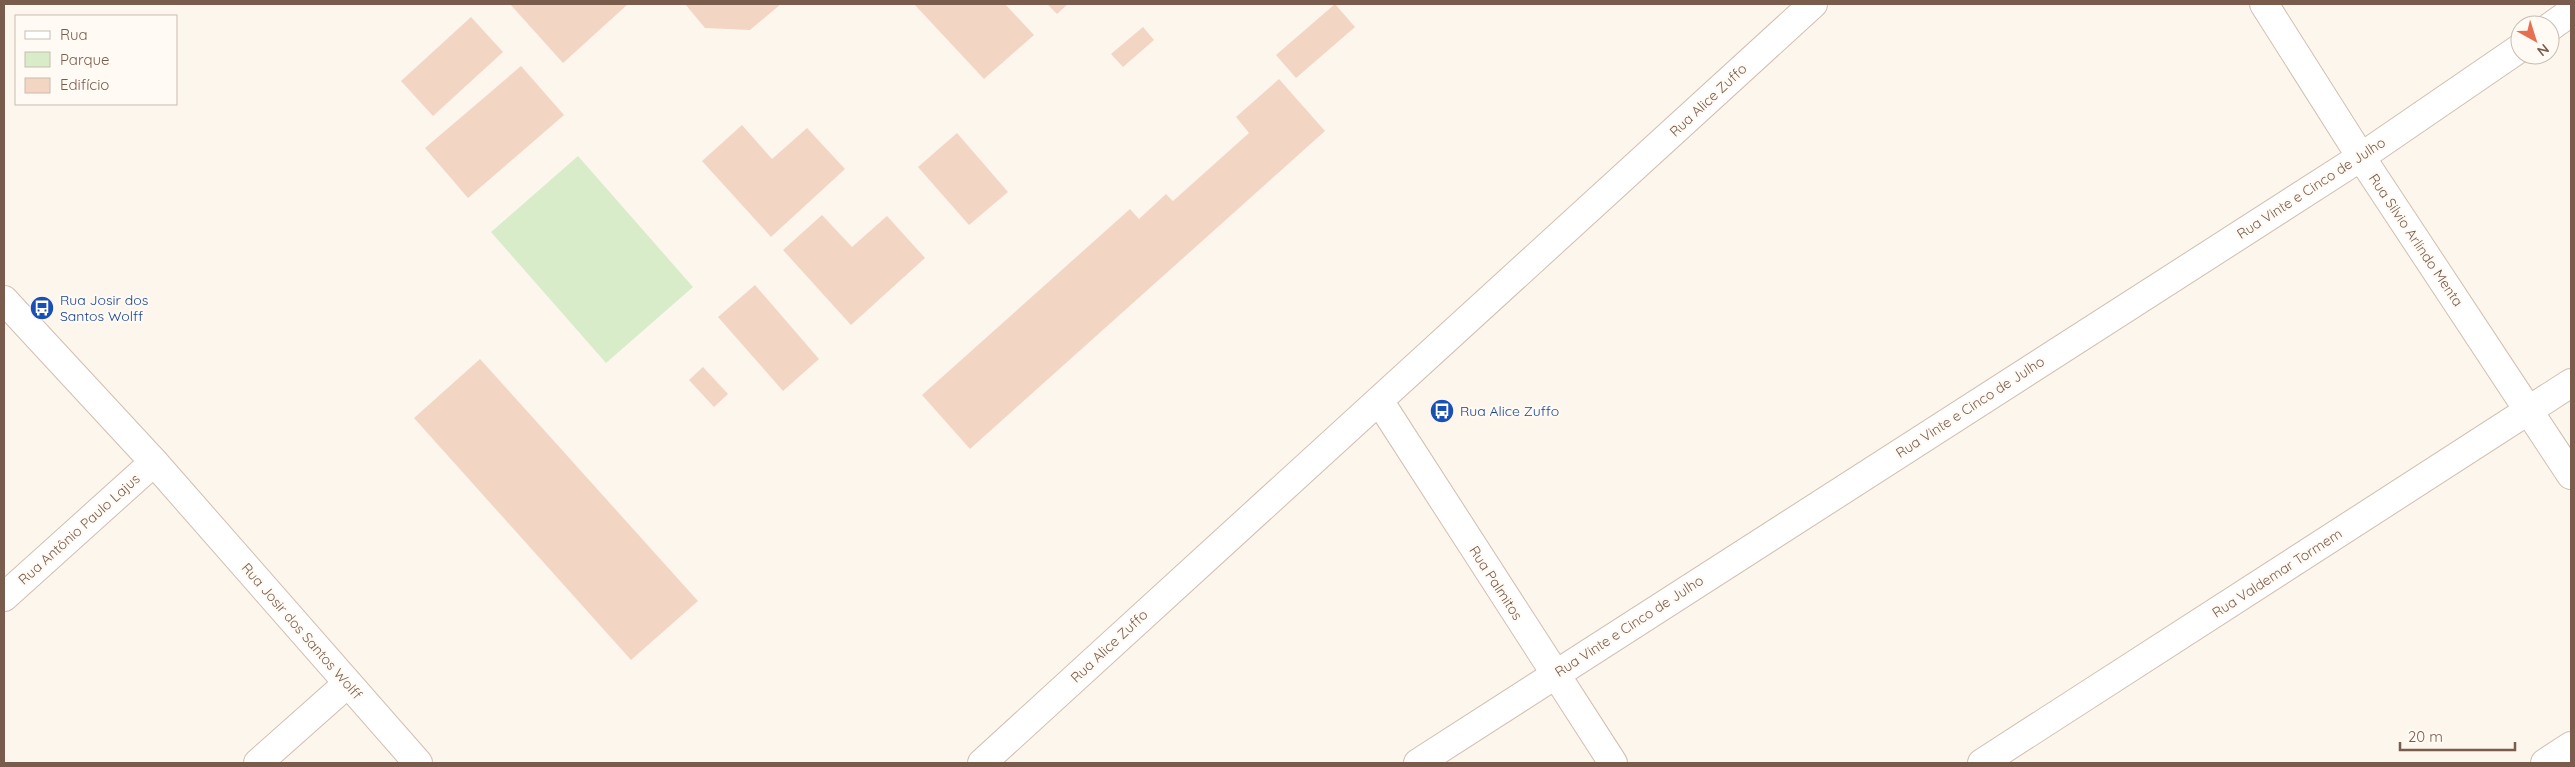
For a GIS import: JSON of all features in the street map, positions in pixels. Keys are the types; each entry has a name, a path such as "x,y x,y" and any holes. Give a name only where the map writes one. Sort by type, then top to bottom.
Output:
{"street":[{"name":"Rua Alice Zuffo","path":"982,763 1380,402 1813,4"},
{"name":"Rua Silvio Arlindo Menta","path":"2264,4 2361,157 2571,476"},
{"path":"2560,20 2571,12"},
{"name":"Rua Vinte e Cinco de Julho","path":"1418,763 1555,673 2361,157 2510,55"},
{"name":"Rua Josir dos Santos Wolff","path":"4,300 154,462 418,763"},
{"name":"Rua Valdemar Tormem","path":"1982,763 2571,383"},
{"name":"Rua Palmitos","path":"1380,402 1613,763"},
{"name":"Rua Antônio Paulo Lajus","path":"4,597 154,462"},
{"path":"258,763 347,684"},
{"path":"2545,763 2571,746"}],"green space":[{"path":"578,156 693,287 606,363 491,232"}],"building":[{"path":"510,4 628,4 563,63"},
{"path":"685,4 781,4 750,30 705,28"},
{"path":"914,4 1005,4 1034,35 984,79"},
{"path":"1047,4 1068,4 1057,14"},
{"path":"1335,4 1355,27 1296,78 1276,55"},
{"path":"471,17 503,52 433,116 401,81"},
{"path":"1143,27 1154,40 1123,67 1111,54"},
{"path":"521,66 564,115 468,198 425,148"},
{"path":"1279,79 1325,131 970,449 922,395 1130,209 1139,219 1166,194 1173,201 1249,133 1236,117"},
{"path":"742,125 772,159 807,128 845,169 771,237 702,161"},
{"path":"957,133 1008,192 969,225 918,167"},
{"path":"822,215 852,247 887,216 925,258 851,325 783,250"},
{"path":"755,285 819,359 783,391 718,317"},
{"path":"480,359 698,601 631,660 414,418"},
{"path":"703,367 728,394 714,407 689,380"}],"place":[{"name":"Rua Josir dos Santos Wolff","path":"42,308"},
{"name":"Rua Alice Zuffo","path":"1442,411"}]}
